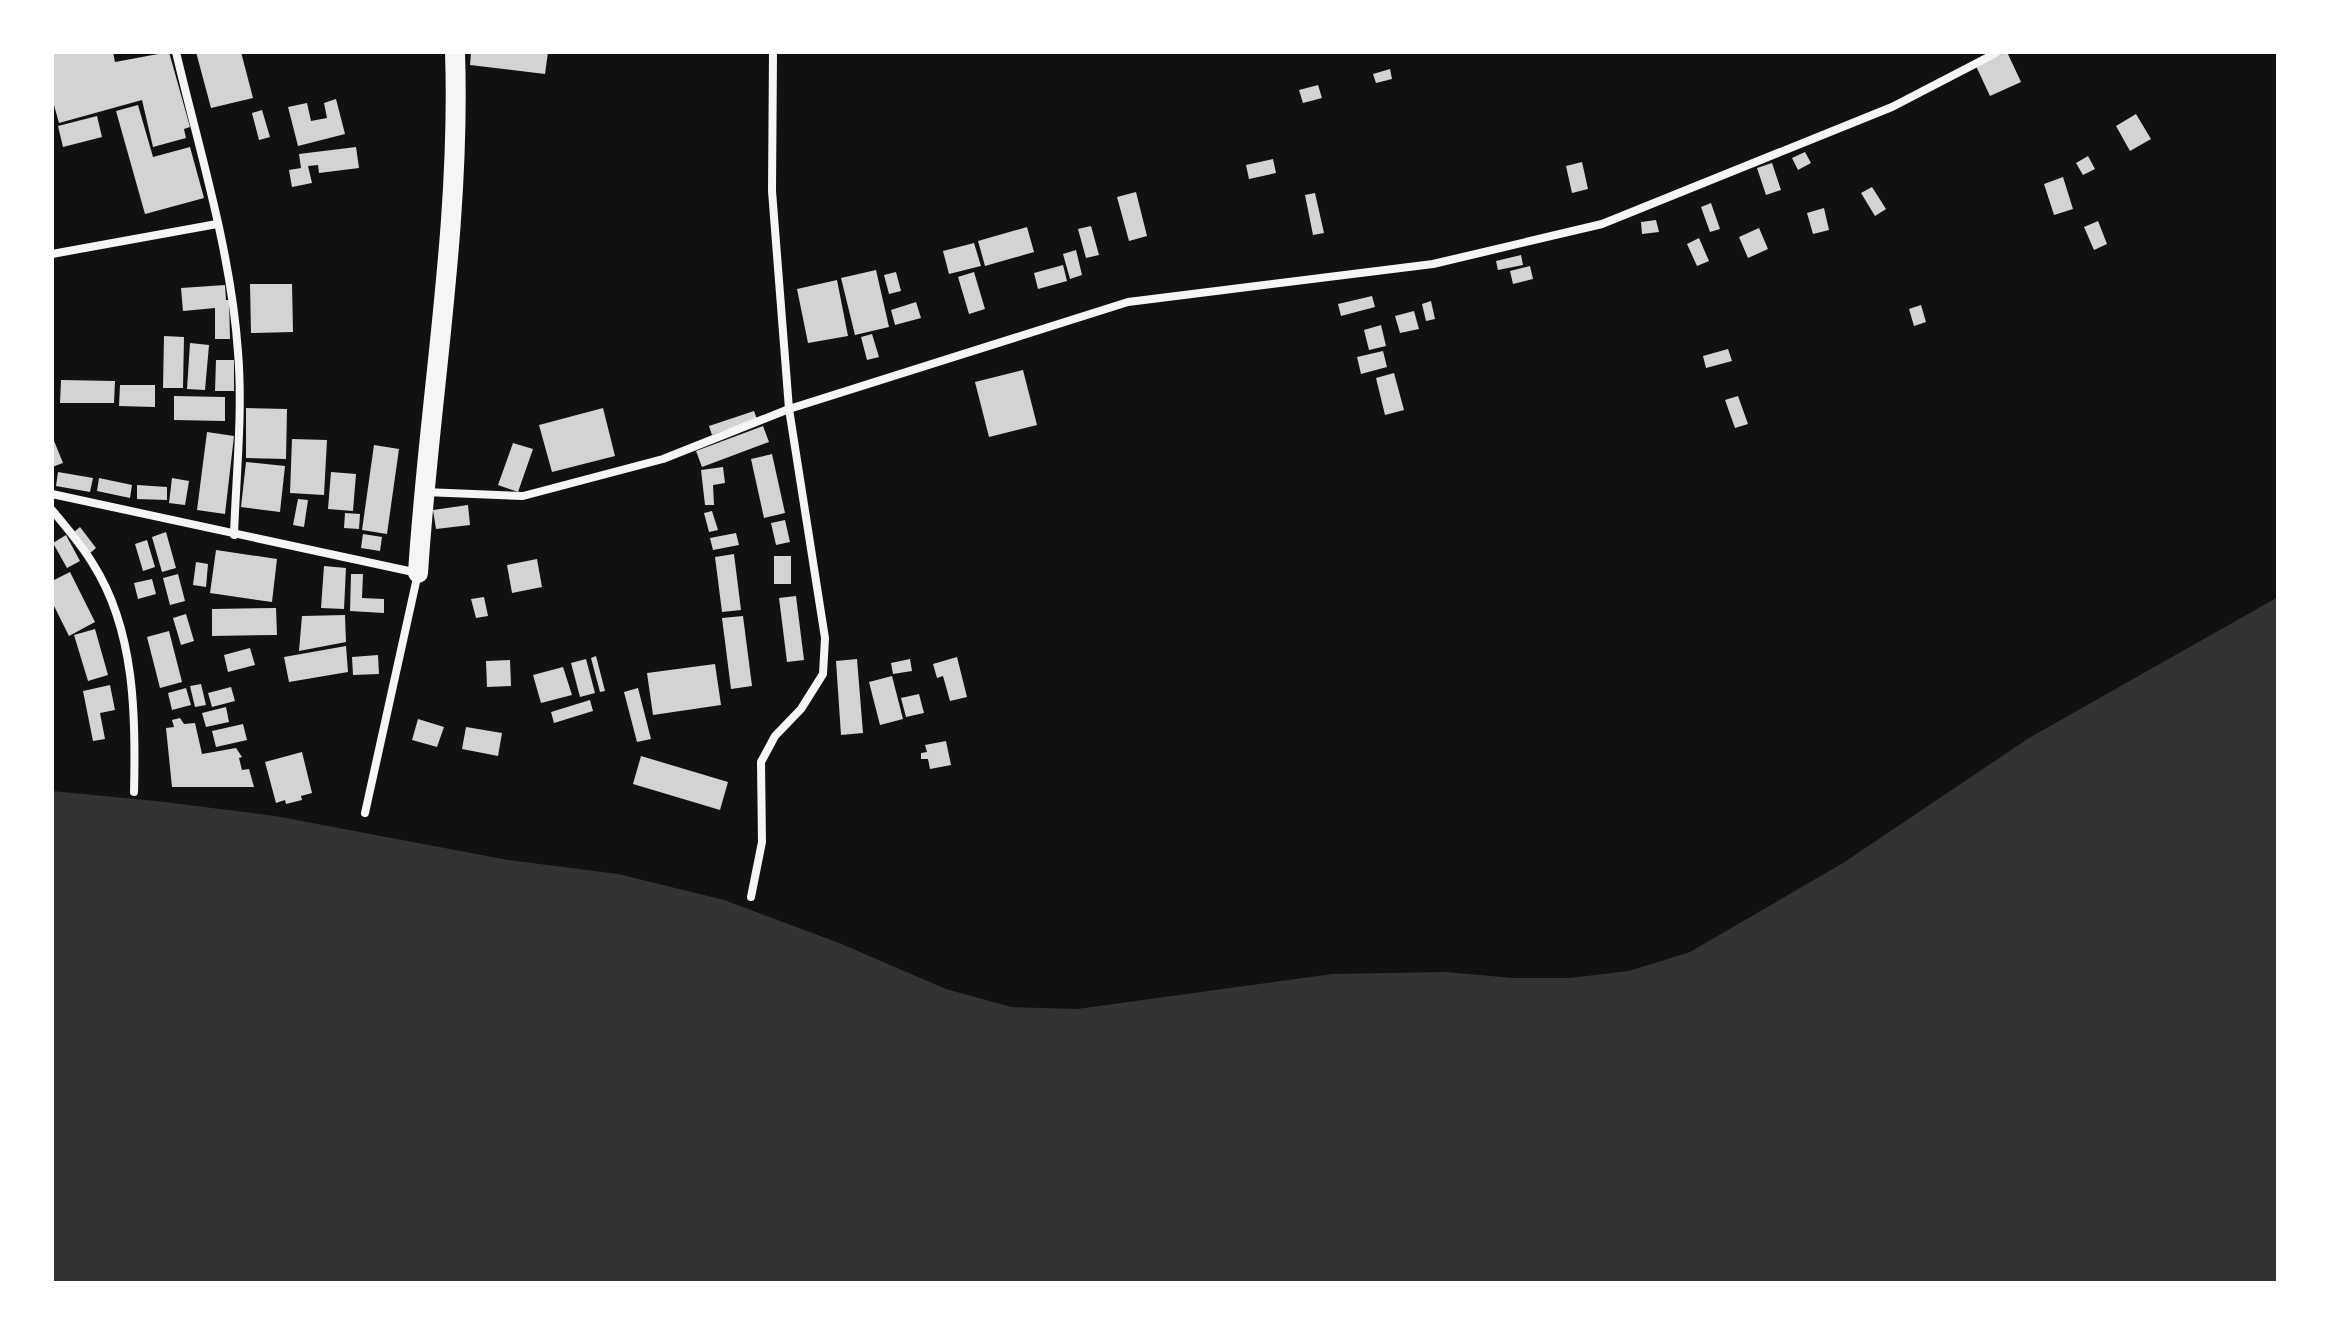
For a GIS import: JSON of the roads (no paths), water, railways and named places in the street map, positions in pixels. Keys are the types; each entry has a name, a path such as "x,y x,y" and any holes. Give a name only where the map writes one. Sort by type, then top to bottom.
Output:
{"main road":[{"path":"418,573 423,492 449,259 455,52"}],"street":[{"path":"176,52 232,297 238,353 234,535"},
{"path":"751,897 762,842 761,762 775,736 801,709 823,674 825,638 789,409 772,191 773,52"},
{"path":"423,492 523,496 663,459 789,409 1128,302 1433,264 1602,224 1892,107 1998,52"},
{"path":"52,254 217,224"},
{"path":"52,494 418,573 365,813"},
{"path":"52,510 94,564 112,602 127,657 135,734 134,792"}]}
